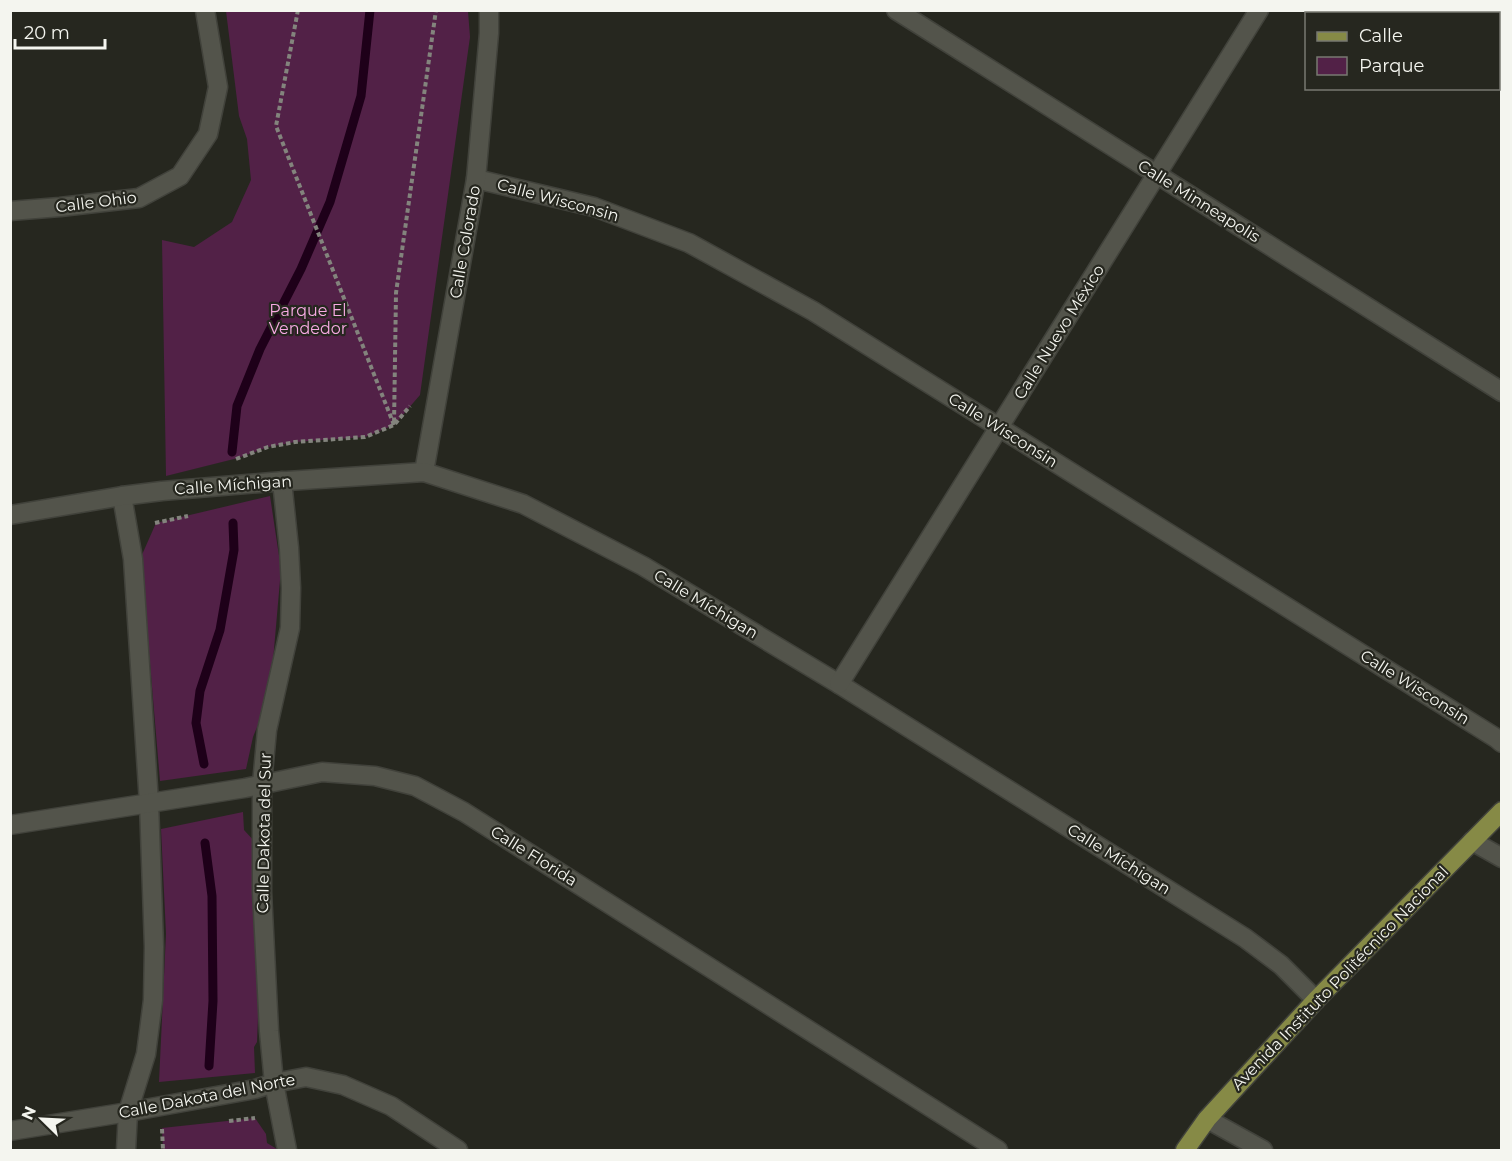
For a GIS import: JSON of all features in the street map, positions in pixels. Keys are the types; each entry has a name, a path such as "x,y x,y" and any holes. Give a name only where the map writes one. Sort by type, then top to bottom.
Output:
{"main road":[{"name":"Avenida Instituto Politécnico Nacional","path":"1185,1150 1206,1119 1316,1000 1502,811"}],"street":[{"name":"Calle Ohio","path":"10,211 139,198 180,176 208,134 218,87 205,10"},
{"name":"Calle Colorado","path":"424,472 476,179 489,10"},
{"name":"Calle Minneapolis","path":"896,10 1502,392"},
{"name":"Calle Nuevo México","path":"839,684 1259,10"},
{"name":"Calle Wisconsin","path":"476,179 594,207 689,243 813,311 1502,743"},
{"name":"Calle Míchigan","path":"10,515 162,491 424,472 523,504 643,566 839,684 1245,938 1281,965 1316,1000"},
{"name":"Calle Dakota del Sur","path":"282,481 291,578 290,628 267,730 262,784 262,892 274,1083 287,1150"},
{"path":"122,496 133,558 149,803 154,947 153,1000 146,1054 128,1112 126,1150"},
{"name":"Calle Florida","path":"10,825 322,772 375,776 415,786 464,812 998,1150"},
{"path":"1472,841 1502,858"},
{"name":"Calle Dakota del Norte","path":"10,1131 255,1089 306,1077 343,1086 391,1106 458,1150"},
{"path":"1206,1119 1263,1150"}],"path":[{"path":"298,10 276,126 394,425"},
{"path":"394,425 396,293 436,10"},
{"path":"228,461 268,447 295,442 365,437 394,425 413,402"}],"green space":[{"name":"Parque El Vendedor","path":"226,11 468,11 470,37 420,395 394,425 365,437 295,442 268,447 238,458 166,476 162,240 194,247 232,222 251,180 247,139 239,116"},
{"path":"270,496 281,569 270,695 253,737 246,769 160,781 141,557 156,523"},
{"path":"243,812 244,830 256,843 262,920 257,1042 254,1047 255,1073 159,1082 166,934 161,829"},
{"path":"255,1118 266,1134 267,1143 278,1150 163,1150 162,1128"}],"waterway":[{"path":"232,452 237,406 260,349 301,269 330,202 361,96 370,10"},
{"path":"204,764 196,723 200,691 220,630 234,550 233,523"},
{"path":"205,843 212,896 213,1001 209,1066"}]}
